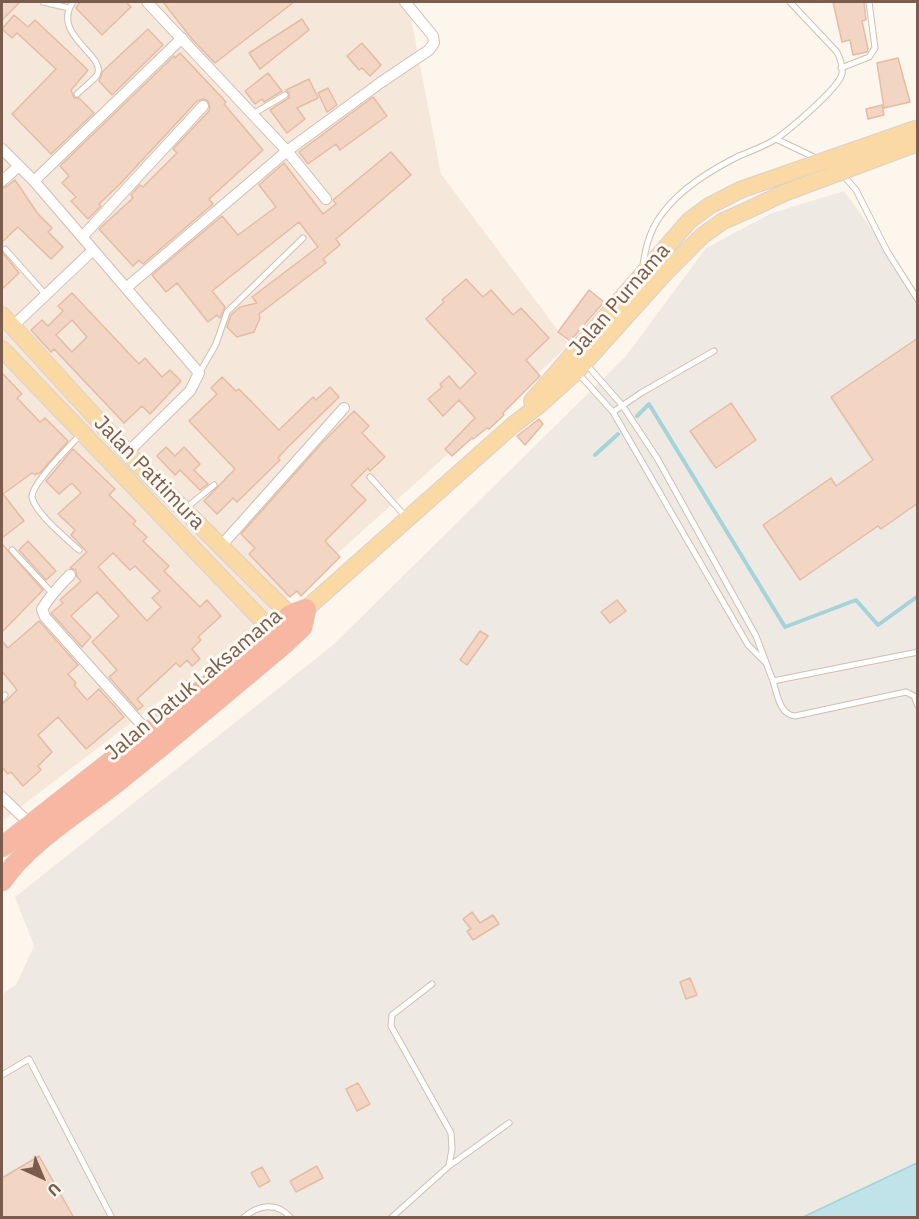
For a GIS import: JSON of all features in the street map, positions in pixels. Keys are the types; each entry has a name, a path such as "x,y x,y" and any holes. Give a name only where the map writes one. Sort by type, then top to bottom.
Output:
{"highway":[{"name":"Jalan Datuk Laksamana","path":"2,881 14,866 42,840 170,740 299,617"},
{"name":"Jalan Datuk Laksamana","path":"2,847 212,682 278,637"}],"main road":[{"name":"Jalan Purnama","path":"576,362 642,273 688,221 709,206 740,190 918,128"},
{"name":"Jalan Purnama","path":"299,617 513,425 538,393 576,362 702,236 723,221 784,193 918,143"},
{"name":"Jalan Pattimura","path":"7,320 128,452 220,547 299,617"},
{"name":"Jalan Pattimura","path":"2,349 278,637"}],"street":[{"path":"147,2 287,151 326,199"},
{"path":"126,288 287,151 429,50 434,43 433,36 405,2"},
{"path":"34,181 182,38"},
{"path":"83,236 203,106"},
{"path":"2,148 83,236 199,373 190,390 128,452"},
{"path":"2,181 19,166"},
{"path":"7,320 46,296 93,250"},
{"path":"220,547 344,408"},
{"path":"70,575 52,593 42,609 45,617 148,732"},
{"path":"2,797 30,824"}],"lane":[{"path":"43,2 69,8"},
{"path":"73,2 67,15 72,33 99,68 97,75 77,94"},
{"path":"642,273 646,241 667,208 678,196 700,178 776,139 826,96 842,74 837,52 790,2"},
{"path":"841,68 869,57 875,48 869,2"},
{"path":"253,114 285,95"},
{"path":"776,139 832,166 844,176 862,200 887,251 918,300"},
{"path":"199,373 216,344 227,312 303,238"},
{"path":"5,249 46,296"},
{"path":"613,412 714,351"},
{"path":"576,362 622,405 665,474 756,636 784,712 789,716 795,716 906,692 914,696 918,706"},
{"path":"576,362 613,412 748,645 767,664"},
{"path":"79,550 37,508 32,497 33,490 82,433"},
{"path":"653,480 665,474"},
{"path":"370,477 408,520"},
{"path":"185,509 214,485"},
{"path":"12,550 52,593"},
{"path":"710,582 722,576"},
{"path":"773,681 918,652"},
{"path":"432,984 392,1015 390,1020 391,1026 451,1133 452,1149 449,1166"},
{"path":"2,1075 29,1059 112,1218"},
{"path":"391,1218 449,1166 509,1123"},
{"path":"243,1218 252,1209 271,1205 287,1213 291,1218"}],"shaded area":[{"path":"2,2 408,2 441,174 569,345 249,633 2,821"},
{"path":"844,191 917,291 917,1163 803,1217 2,1218 2,994 16,985 34,946 15,897 333,645 626,356 706,248 772,213"}],"water":[{"path":"917,1163 917,1217 803,1217"}],"building":[{"path":"2,2 20,2 2,20"},
{"path":"80,2 126,2 131,7 102,35 76,8"},
{"path":"163,2 294,2 215,63 192,39"},
{"path":"833,2 864,2 866,20 862,21 867,52 853,55 850,40 842,42"},
{"path":"14,15 28,27 35,20 88,70 71,90 74,98 79,98 94,113 51,154 12,114 56,69 17,33 12,38 2,29"},
{"path":"302,19 309,30 260,69 249,53"},
{"path":"148,29 163,45 112,95 99,81 103,71"},
{"path":"362,43 381,65 370,76 362,68 359,70 347,56"},
{"path":"180,53 226,102 224,104 263,150 209,199 213,204 143,264 139,260 133,266 99,229 133,198 131,195 140,185 143,187 177,153 173,149 209,111 208,101 204,99 197,101 99,204 101,206 88,219 71,201 76,197 62,183 69,176 60,166 174,56 175,58"},
{"path":"898,58 910,102 884,108 877,63"},
{"path":"268,73 282,91 264,102 262,99 255,104 245,91"},
{"path":"309,79 318,98 297,108 305,119 287,133 270,110 289,98 286,90"},
{"path":"328,88 337,105 327,112 318,93"},
{"path":"373,97 387,116 340,150 336,144 308,164 299,152"},
{"path":"882,105 884,115 868,119 866,109"},
{"path":"391,152 411,175 336,239 340,245 323,259 326,263 259,314 260,318 254,332 237,337 227,327 231,315 240,307 257,303 252,297 318,247 299,222 212,291 225,307 220,318 217,315 208,322 177,283 166,292 152,275 222,216 238,235 276,207 259,185 284,163 323,214 336,204 333,200"},
{"path":"15,180 38,214 52,228 48,232 63,247 51,259 18,227 2,242 2,188"},
{"path":"2,252 19,273 2,289"},
{"path":"466,279 483,297 491,290 513,315 521,308 549,338 526,360 540,376 489,429 487,428 472,438 452,456 445,449 475,418 459,400 443,416 428,399 442,387 440,384 449,376 460,389 476,373 426,319 444,302 442,300"},
{"path":"589,290 604,302 570,341 558,332"},
{"path":"72,293 139,364 145,358 162,377 170,370 181,381 150,414 142,406 124,423 54,349 51,352 31,330 42,320 48,326 63,311 58,306","holes":["72,320 87,337 72,352 56,335"]},
{"path":"918,338 918,503 881,529 878,526 800,580 763,525 831,478 836,486 873,460 831,397"},
{"path":"2,373 22,394 17,398 40,422 45,418 68,441 39,474 32,473 3,494 24,521 2,538"},
{"path":"222,377 236,391 239,389 279,430 313,397 316,400 330,387 339,397 237,502 233,498 217,514 204,501 235,469 189,421 217,394 211,388"},
{"path":"731,403 756,440 716,468 690,431"},
{"path":"354,411 369,426 362,433 385,457 370,471 368,468 351,485 366,500 325,541 340,557 301,596 297,591 290,597 249,554 255,548 241,534 323,442"},
{"path":"539,419 543,424 525,445 517,436"},
{"path":"166,447 175,456 184,447 200,464 194,470 208,484 200,490 180,470 175,475 157,456"},
{"path":"73,449 115,489 109,495 136,521 133,524 147,537 143,541 169,566 164,571 200,607 207,600 221,616 198,637 201,640 192,649 200,659 192,666 187,660 180,667 176,663 137,699 143,706 138,710 109,677 117,670 92,642 119,616 97,592 71,616 91,637 82,647 51,613 63,603 60,600 81,581 77,577 76,570 70,568 87,552 71,535 75,530 58,514 81,493 72,483 59,494 46,481","holes":["113,553 130,570 135,566 160,591 152,598 161,607 147,621 98,567"]},
{"path":"28,541 56,571 46,580 19,550"},
{"path":"2,544 43,590 2,632"},
{"path":"617,600 626,611 610,623 601,612"},
{"path":"39,621 78,665 68,674 87,700 99,689 124,717 86,749 58,717 38,735 52,752 38,766 41,770 23,786 11,772 8,774 2,767 2,704 17,690 2,671 2,641 8,648"},
{"path":"480,631 488,636 467,665 460,660"},
{"path":"472,912 480,923 493,915 499,924 473,940 467,931 471,929 463,919"},
{"path":"690,978 697,995 686,999 680,982"},
{"path":"358,1083 370,1104 357,1111 346,1089"},
{"path":"39,1156 74,1218 2,1218 2,1178"},
{"path":"317,1166 323,1178 296,1192 290,1181"},
{"path":"262,1167 270,1181 259,1187 251,1173"}],"waterway":[{"path":"637,416 649,404 785,627 856,600 878,625 918,596"},
{"path":"595,455 618,434"}]}
